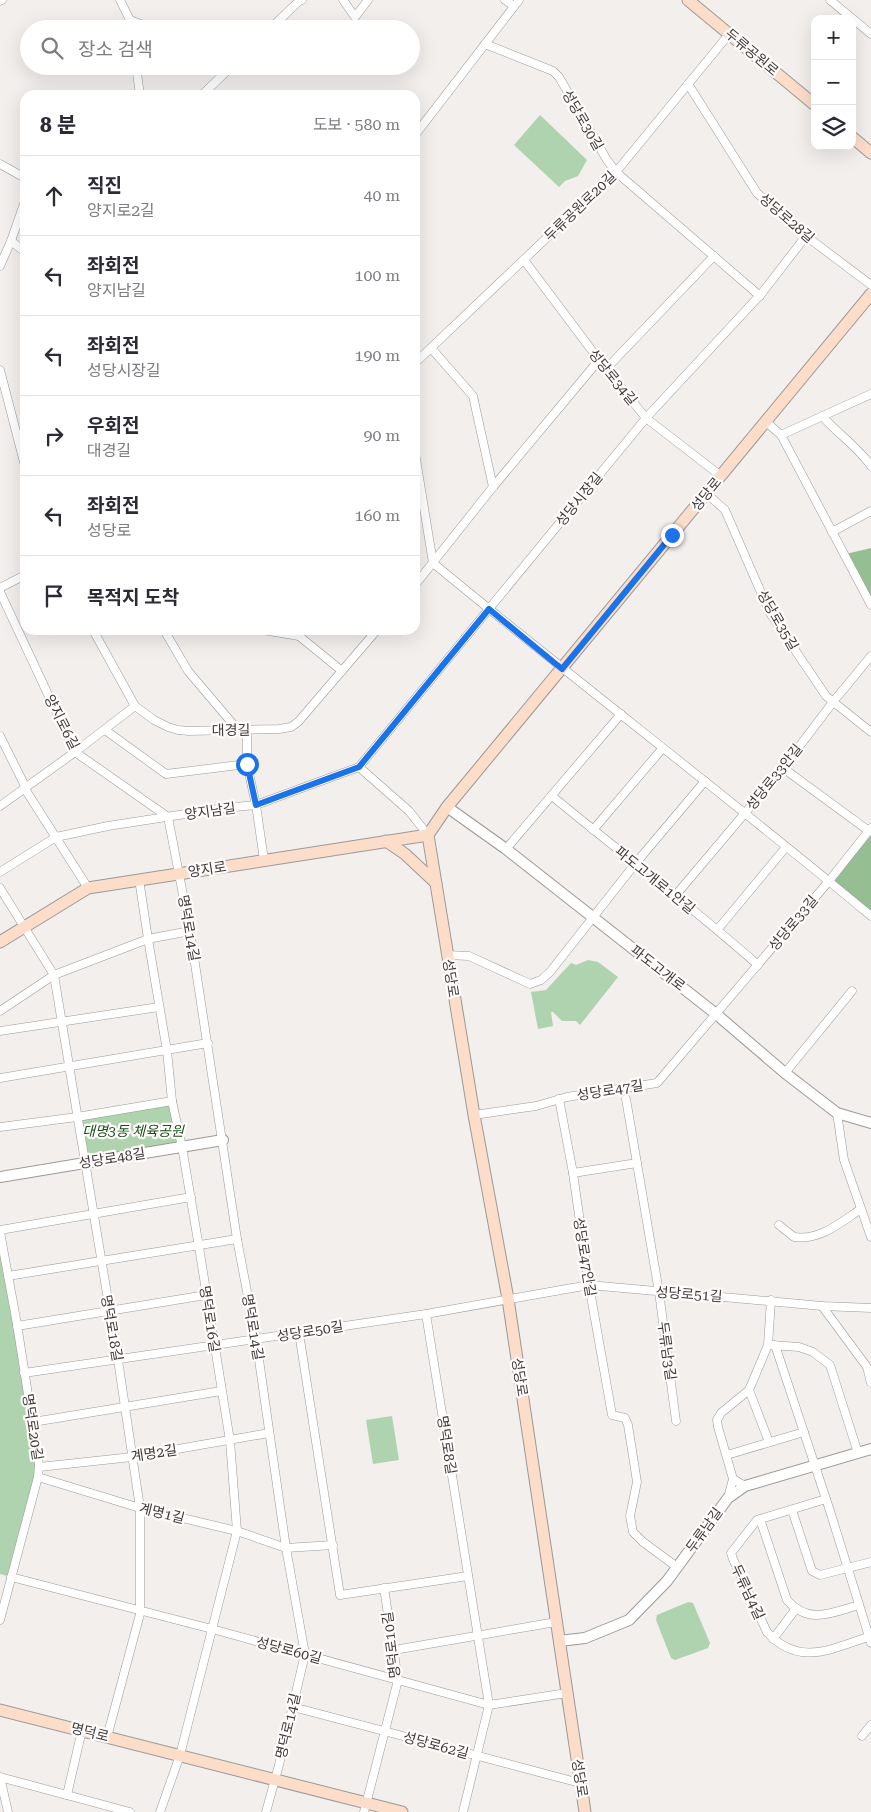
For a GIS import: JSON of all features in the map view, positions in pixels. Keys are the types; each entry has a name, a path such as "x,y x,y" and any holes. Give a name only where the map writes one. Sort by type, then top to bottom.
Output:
{"main road":[{"name":"두류공원로","path":"691,1 811,102"},
{"path":"856,140 871,153"},
{"name":"성당로","path":"585,1812 508,1299 474,1115 428,835 447,807 871,294"},
{"name":"양지로","path":"0,942 88,888 428,835"},
{"path":"386,841 405,854 436,883"},
{"name":"명덕로","path":"0,1710 276,1780 365,1807 402,1812"}],"street":[{"path":"120,0 130,20"},
{"path":"280,20 302,0"},
{"path":"343,0 356,17 368,0"},
{"path":"420,129 516,3 505,0"},
{"path":"830,0 871,34"},
{"name":"두류공원로20길","path":"420,358 616,172 730,33"},
{"name":"성당로30길","path":"486,44 553,71 559,77 607,160 616,172 760,296"},
{"path":"137,75 139,90"},
{"path":"207,90 223,75"},
{"name":"성당로28길","path":"688,84 757,193 806,236 871,286"},
{"path":"0,164 20,175"},
{"path":"0,266 20,215"},
{"name":"성당시장길","path":"359,767 646,418 760,296 806,236"},
{"path":"11,241 20,248"},
{"path":"606,369 714,256"},
{"name":"성당로34길","path":"524,260 598,360 646,418 721,476"},
{"path":"431,348 473,396 493,487"},
{"path":"420,579 598,360"},
{"path":"0,370 4,404 20,450"},
{"path":"781,435 871,394"},
{"path":"822,416 871,466"},
{"path":"765,422 781,435 871,605"},
{"path":"420,484 433,563 562,669 746,813 871,916"},
{"name":"성당로35길","path":"706,494 725,510 770,612 826,696 871,732"},
{"path":"832,532 871,511"},
{"path":"0,588 20,578"},
{"name":"양지로6길","path":"0,592 20,635"},
{"name":"양지로6길","path":"20,635 75,752 168,817"},
{"name":"대경길","path":"96,635 135,706 154,720 178,730 247,730 291,727 298,722 373,635"},
{"path":"167,635 188,671 238,730"},
{"path":"300,635 342,671"},
{"name":"성당로33안길","path":"675,896 783,768 871,656"},
{"path":"0,806 26,789 135,706"},
{"path":"506,849 621,714"},
{"path":"105,730 166,774 247,764"},
{"path":"247,730 247,764 256,805 264,860"},
{"path":"0,736 26,789 88,888"},
{"path":"593,830 662,748"},
{"path":"359,767 410,811 428,835"},
{"name":"양지남길","path":"0,872 56,837 108,826 256,805 359,767"},
{"name":"성당로33길","path":"716,1014 870,830 783,768"},
{"path":"447,954 469,956 530,984 535,983 550,972 635,864 705,781"},
{"name":"파도고개로1안길","path":"552,796 718,929 758,965"},
{"name":"파도고개로","path":"447,807 506,849 716,1014 784,1074 837,1113 871,1123"},
{"path":"168,817 179,873"},
{"path":"718,929 786,847"},
{"name":"명덕로14길","path":"179,873 190,931 238,1240 256,1339 286,1548 305,1654 276,1780"},
{"name":"명덕로16길","path":"139,879 167,1051 172,1101 191,1197 230,1441 237,1531 180,1755"},
{"name":"명덕로18길","path":"0,888 54,976 118,1360 140,1508 140,1610 107,1737"},
{"path":"0,1011 54,976 148,939 190,931"},
{"path":"784,1074 852,991"},
{"path":"0,1031 159,1006"},
{"name":"성당로47길","path":"474,1115 536,1106 559,1099 656,1082 716,1014"},
{"path":"0,1078 208,1044"},
{"path":"615,1090 626,1099 632,1087"},
{"name":"성당로47안길","path":"559,1099 573,1173 589,1285 612,1415 625,1418 628,1425 636,1482 630,1516 633,1532 642,1542 677,1568"},
{"name":"두류남3길","path":"626,1099 659,1292 676,1420"},
{"path":"0,1127 77,1117 172,1101"},
{"path":"837,1113 844,1160 871,1236"},
{"name":"성당로48길","path":"0,1177 223,1140"},
{"path":"573,1173 637,1163"},
{"path":"0,1231 191,1197"},
{"path":"779,1225 794,1236 819,1234 826,1232 861,1208"},
{"name":"명덕로20길","path":"0,1231 39,1467 38,1477 0,1620"},
{"path":"8,1276 238,1240"},
{"name":"성당로51길","path":"508,1299 589,1285 822,1306 871,1308"},
{"path":"17,1326 206,1295"},
{"name":"성당로50길","path":"24,1373 426,1314 508,1299"},
{"path":"770,1300 772,1345 804,1432 870,1639 829,1651 802,1653 773,1639 796,1610"},
{"path":"822,1306 867,1367 871,1383"},
{"name":"명덕로8길","path":"426,1314 489,1705 463,1812"},
{"path":"299,1333 340,1595 468,1576"},
{"path":"728,1498 733,1479 718,1427 718,1420 721,1413 749,1390 772,1345"},
{"path":"772,1345 799,1347 813,1352 830,1366 858,1453"},
{"path":"749,1390 769,1442"},
{"path":"33,1422 221,1391"},
{"path":"727,1455 804,1432"},
{"name":"계명2길","path":"39,1467 132,1457 269,1433"},
{"name":"두류남길","path":"559,1641 585,1638 629,1620 667,1581 728,1498 745,1486 871,1449"},
{"name":"계명1길","path":"38,1477 140,1508 237,1531 286,1548"},
{"path":"733,1479 745,1486"},
{"path":"826,1499 760,1519 787,1600 796,1610 819,1615 859,1605"},
{"path":"792,1510 812,1571 820,1576 871,1562"},
{"name":"두류남4길","path":"760,1519 757,1520 731,1553 767,1632 773,1639"},
{"path":"286,1548 333,1545"},
{"name":"성당로60길","path":"12,1577 212,1629 489,1705 567,1693"},
{"name":"명덕로10길","path":"365,1807 398,1680 384,1588"},
{"path":"394,1650 556,1622"},
{"name":"성당로62길","path":"293,1707 580,1783"},
{"path":"871,1725 862,1736 871,1738"},
{"path":"67,1795 82,1730"},
{"path":"160,1812 180,1755"},
{"path":"8,1812 0,1777 130,1812"},
{"path":"266,1812 276,1780"}],"green space":[{"path":"540,115 587,160 578,176 565,181 559,187 514,145"},
{"path":"871,548 871,599 846,554"},
{"path":"871,835 871,912 833,881"},
{"path":"588,960 598,962 618,977 580,1025 576,1021 562,1021 551,1012 553,1026 538,1029 531,992 546,990 571,963 576,965"},
{"name":"대명3동 체육공원","path":"172,1101 182,1147 84,1163 77,1117"},
{"path":"0,1231 39,1467 11,1577 0,1574"},
{"path":"392,1416 399,1460 373,1464 366,1420"},
{"path":"688,1602 693,1603 710,1643 708,1648 675,1660 671,1658 656,1620 657,1615"}],"route":[{"path":"247,764 256,805 359,767 489,609 562,669 672,535"}]}
